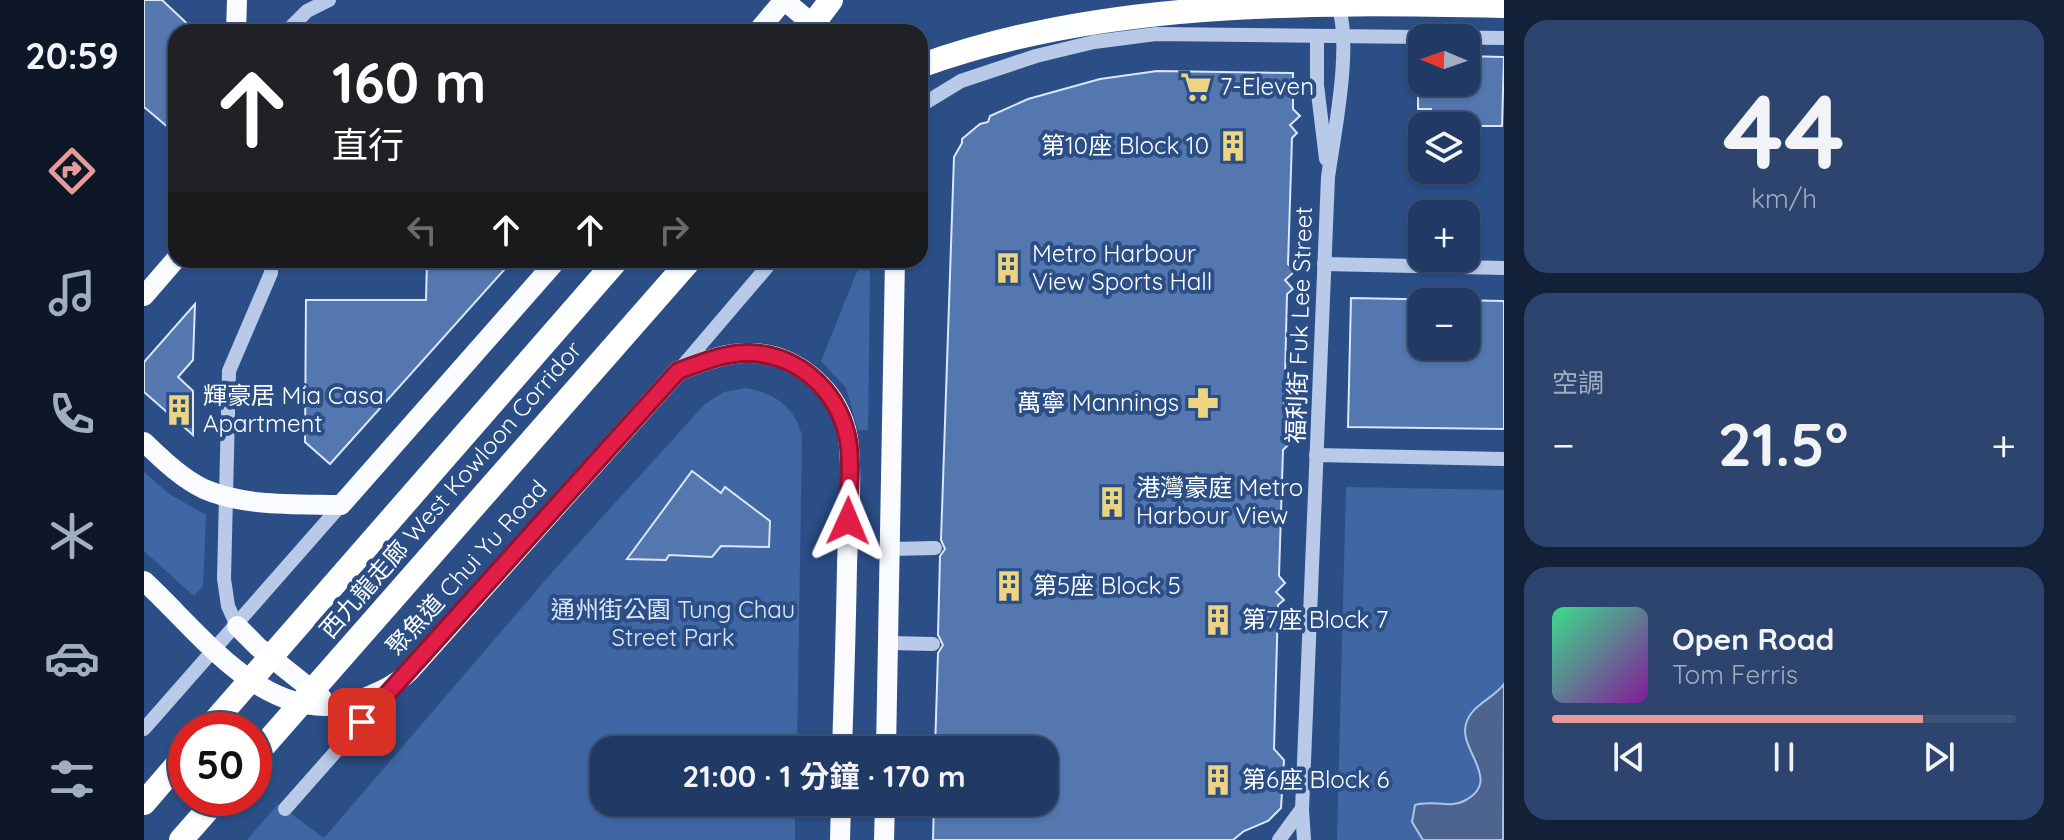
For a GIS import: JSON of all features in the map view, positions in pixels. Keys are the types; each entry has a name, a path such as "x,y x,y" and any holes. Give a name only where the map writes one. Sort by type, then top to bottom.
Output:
{"highway":[{"path":"813,24 831,0"},
{"path":"928,63 994,35 1043,21 1144,6 1245,1 1504,6"},
{"name":"西九龍走廊 West Kowloon Corridor","path":"223,712 610,268"},
{"name":"西九龍走廊 West Kowloon Corridor","path":"272,736 683,268"},
{"path":"144,803 168,775"},
{"path":"181,840 202,816"}],"main road":[{"path":"236,24 237,0"},
{"path":"764,24 783,0 812,24"},
{"path":"144,296 168,268"},
{"path":"144,442 184,477 227,497 253,502 341,505 550,268"},
{"path":"886,736 895,268"},
{"name":"聚魚道 Chui Yu Road","path":"144,581 238,672 258,687 303,704 348,704 394,686 678,371 717,358 749,353 781,359 805,371 826,389 840,412 848,438 842,736"},
{"path":"237,626 258,647 331,704"},
{"path":"840,840 841,816"},
{"path":"884,840 885,816"}],"street":[{"path":"294,24 307,11 329,0"},
{"name":"福利街 Fuk Lee Street","path":"1304,840 1302,810 1328,177 1342,85 1342,20 1336,0"},
{"path":"928,101 961,81 1036,56 1094,42 1156,34 1504,38"},
{"name":"福利街 Fuk Lee Street","path":"1317,36 1317,85 1328,177"},
{"path":"1324,264 1504,268"},
{"path":"237,626 228,606 224,579 229,371 271,268"},
{"name":"聚魚道 Chui Yu Road","path":"678,371 766,268"},
{"path":"1316,455 1504,459"},
{"path":"144,729 341,505"},
{"path":"891,549 935,548"},
{"path":"889,643 933,644"},
{"path":"285,809 394,686"},
{"path":"1279,840 1302,810"}],"green space":[{"path":"858,269 870,270 868,430 858,430 846,388 821,361"},
{"name":"通州街公園 Tung Chau Street Park","path":"746,388 774,398 788,409 802,435 797,736 590,736 590,816 795,816 795,840 247,840 268,816 272,816 278,804 324,838 556,568 705,404 724,392"},
{"path":"144,472 169,494 206,515 203,586 194,596 144,551"},
{"path":"1346,487 1504,490 1504,840 1337,840"}],"shaded area":[{"path":"1504,684 1503,840 1423,840 1412,822 1415,805 1458,803 1475,793 1480,784 1477,765 1465,734 1466,724 1472,712"}],"building":[{"path":"144,0 162,0 188,24 168,24 168,127 144,107"},
{"path":"1480,56 1504,57 1502,126 1480,126 1480,112 1418,109 1418,96 1480,96"},
{"name":"港灣豪庭 Metro Harbour View","path":"1157,71 1293,73 1293,109 1300,116 1290,125 1297,133 1292,138 1288,264 1295,271 1285,280 1293,289 1287,294 1284,417 1292,425 1282,434 1290,443 1283,450 1279,576 1285,583 1276,592 1284,600 1278,605 1274,749 1284,760 1281,808 1268,821 1244,831 1233,840 933,840 934,816 1058,816 1058,736 935,736 938,653 943,645 938,635 940,556 945,549 941,540 954,157 962,139 980,124 988,122 990,116 1028,99 1100,79"},
{"path":"427,268 506,268 330,464 305,442 306,300 426,300"},
{"path":"1351,298 1408,299 1408,360 1480,360 1480,301 1504,301 1504,429 1348,427"},
{"path":"195,304 193,360 178,377 193,391 193,435 144,392 144,362"},
{"path":"692,471 721,493 725,487 770,521 769,547 721,546 712,557 669,555 666,560 627,559"}],"place":[{"name":"7-Eleven","path":"1196,87"},
{"name":"第10座 Block 10","path":"1233,146"},
{"name":"Metro Harbour View Sports Hall","path":"1008,268"},
{"name":"萬寧 Mannings","path":"1203,403"},
{"name":"輝豪居 Mia Casa Apartment","path":"179,410"},
{"name":"港灣豪庭 Metro Harbour View","path":"1112,502"},
{"name":"第5座 Block 5","path":"1009,586"},
{"name":"第7座 Block 7","path":"1218,620"},
{"name":"第6座 Block 6","path":"1218,780"}],"route":[{"path":"362,722 678,371 717,358 749,353 781,359 805,371 826,389 840,412 848,438 848,521"}]}
